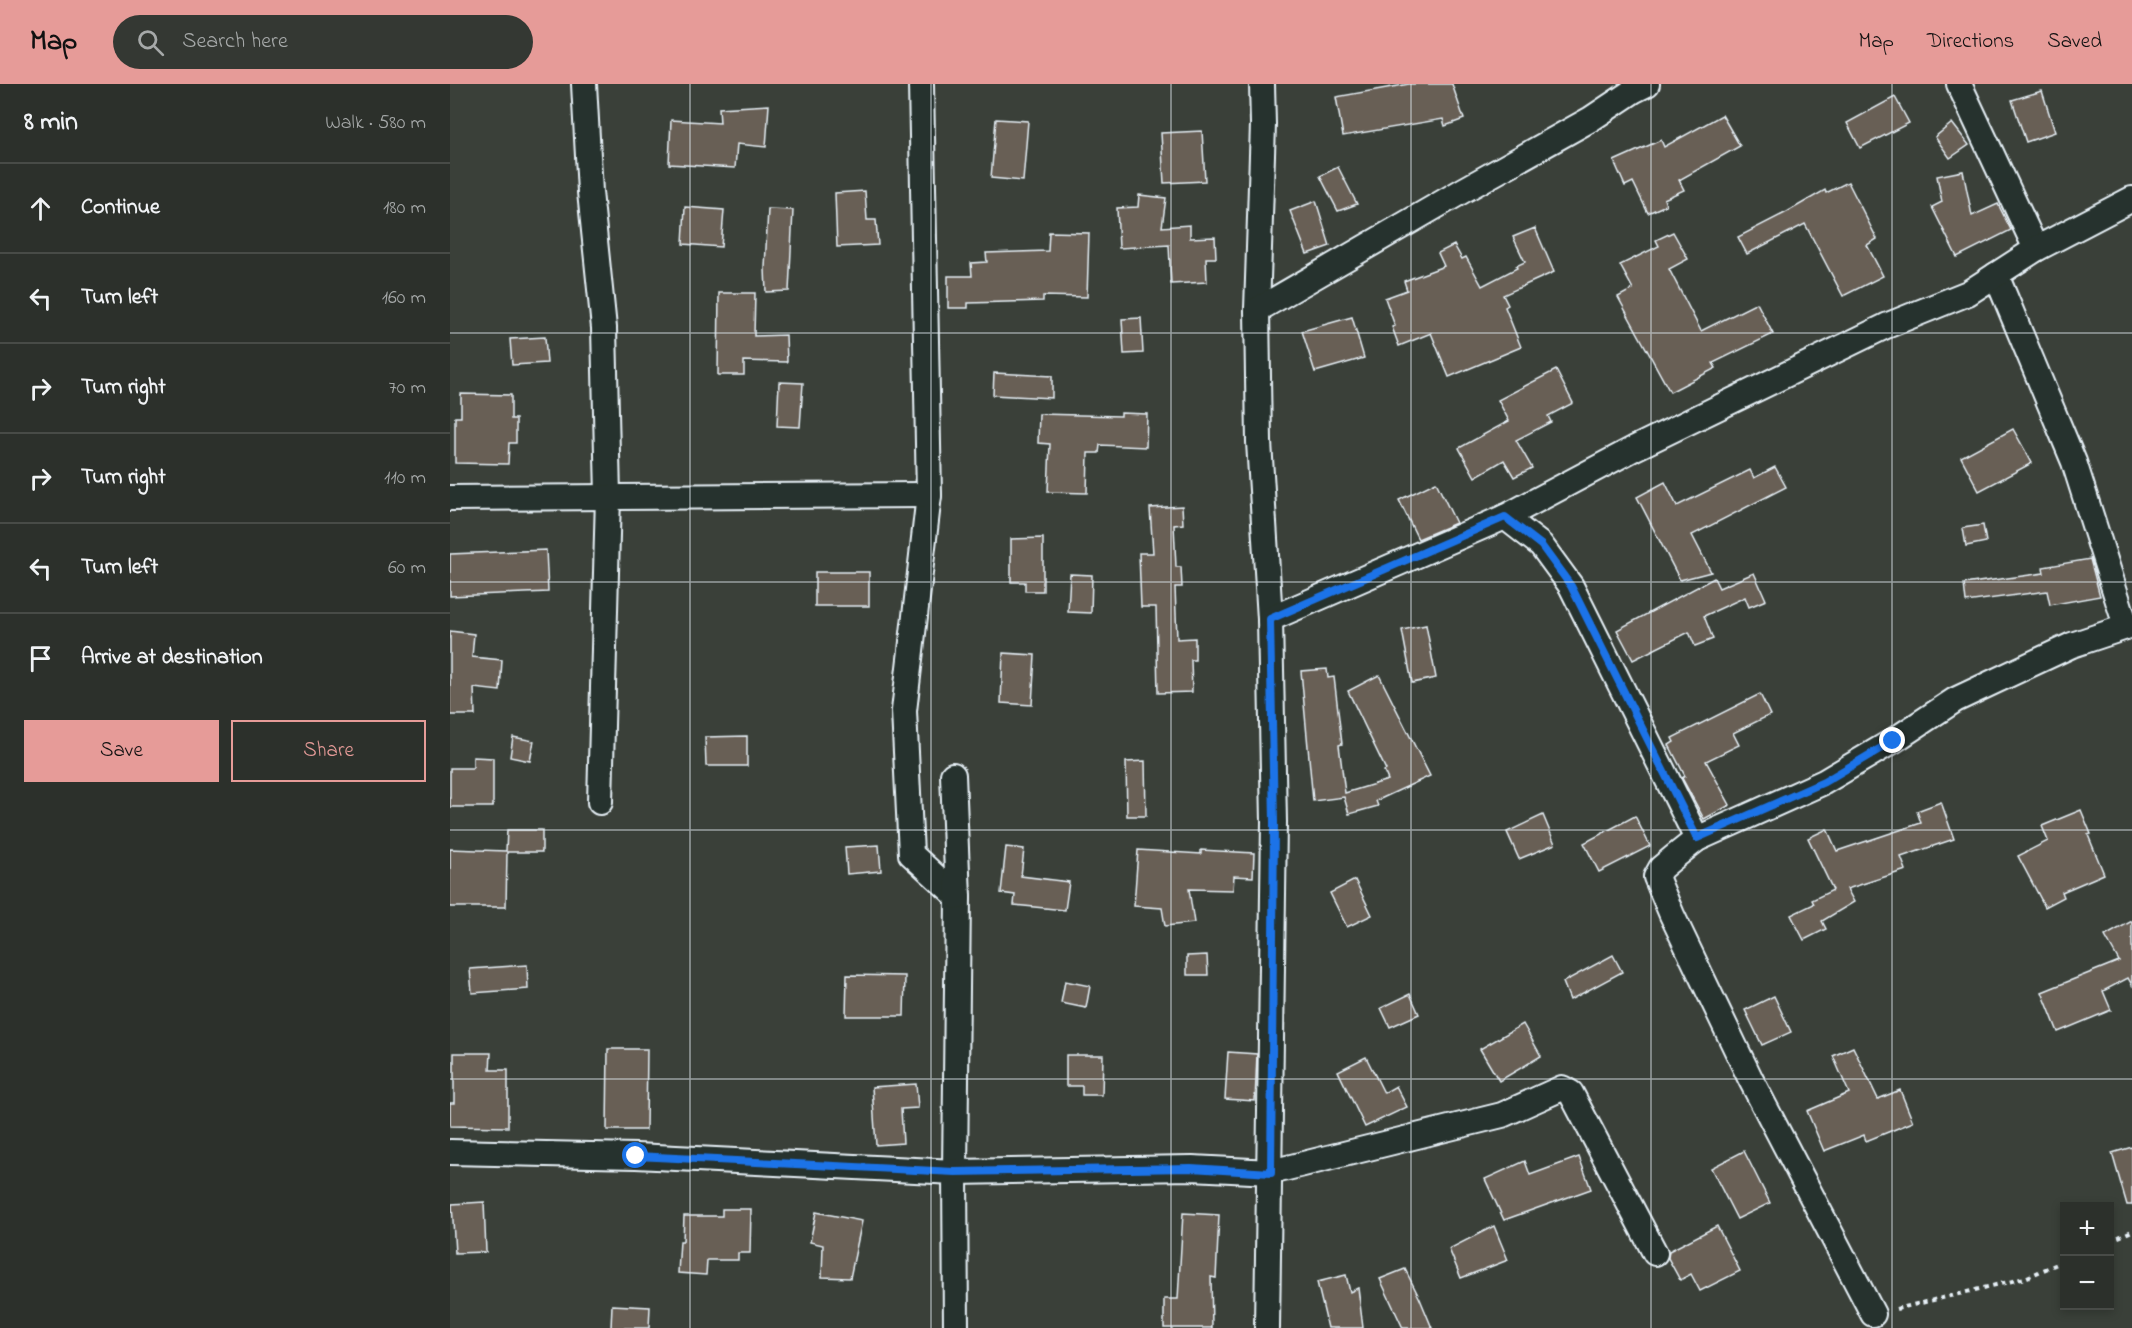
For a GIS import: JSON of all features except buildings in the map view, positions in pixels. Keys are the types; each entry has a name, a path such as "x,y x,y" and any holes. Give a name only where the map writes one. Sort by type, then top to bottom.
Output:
{"street":[{"path":"584,84 590,192 604,328 608,496 600,802"},
{"path":"921,84 929,495 904,711 911,854 958,897"},
{"path":"1262,84 1263,124 1257,310 1259,442 1270,619 1274,822 1271,1173 1267,1328"},
{"path":"1959,84 2036,249"},
{"path":"1257,310 1591,119 1636,86"},
{"path":"1270,619 1505,517 1635,448 1865,336 1968,294 2036,249 2132,199"},
{"path":"1873,1314 1750,1080 1656,877 1661,868 1697,838 1824,782 1893,741 1955,700 2072,645 2129,625 2074,462 1996,274"},
{"path":"450,498 929,495"},
{"path":"1505,517 1541,545 1571,586 1697,838"},
{"path":"953,775 958,897 956,1328"},
{"path":"450,1152 636,1156 955,1172 1191,1168 1271,1173 1502,1115 1562,1088 1570,1093 1655,1253"}],"path":[{"path":"2114,1239 2132,1231"},
{"path":"1873,1314 2025,1278 2060,1263"}],"route":[{"path":"636,1156 955,1172 1191,1168 1271,1173 1274,822 1270,619 1505,517 1541,545 1571,586 1697,838 1824,782 1893,741"}]}
